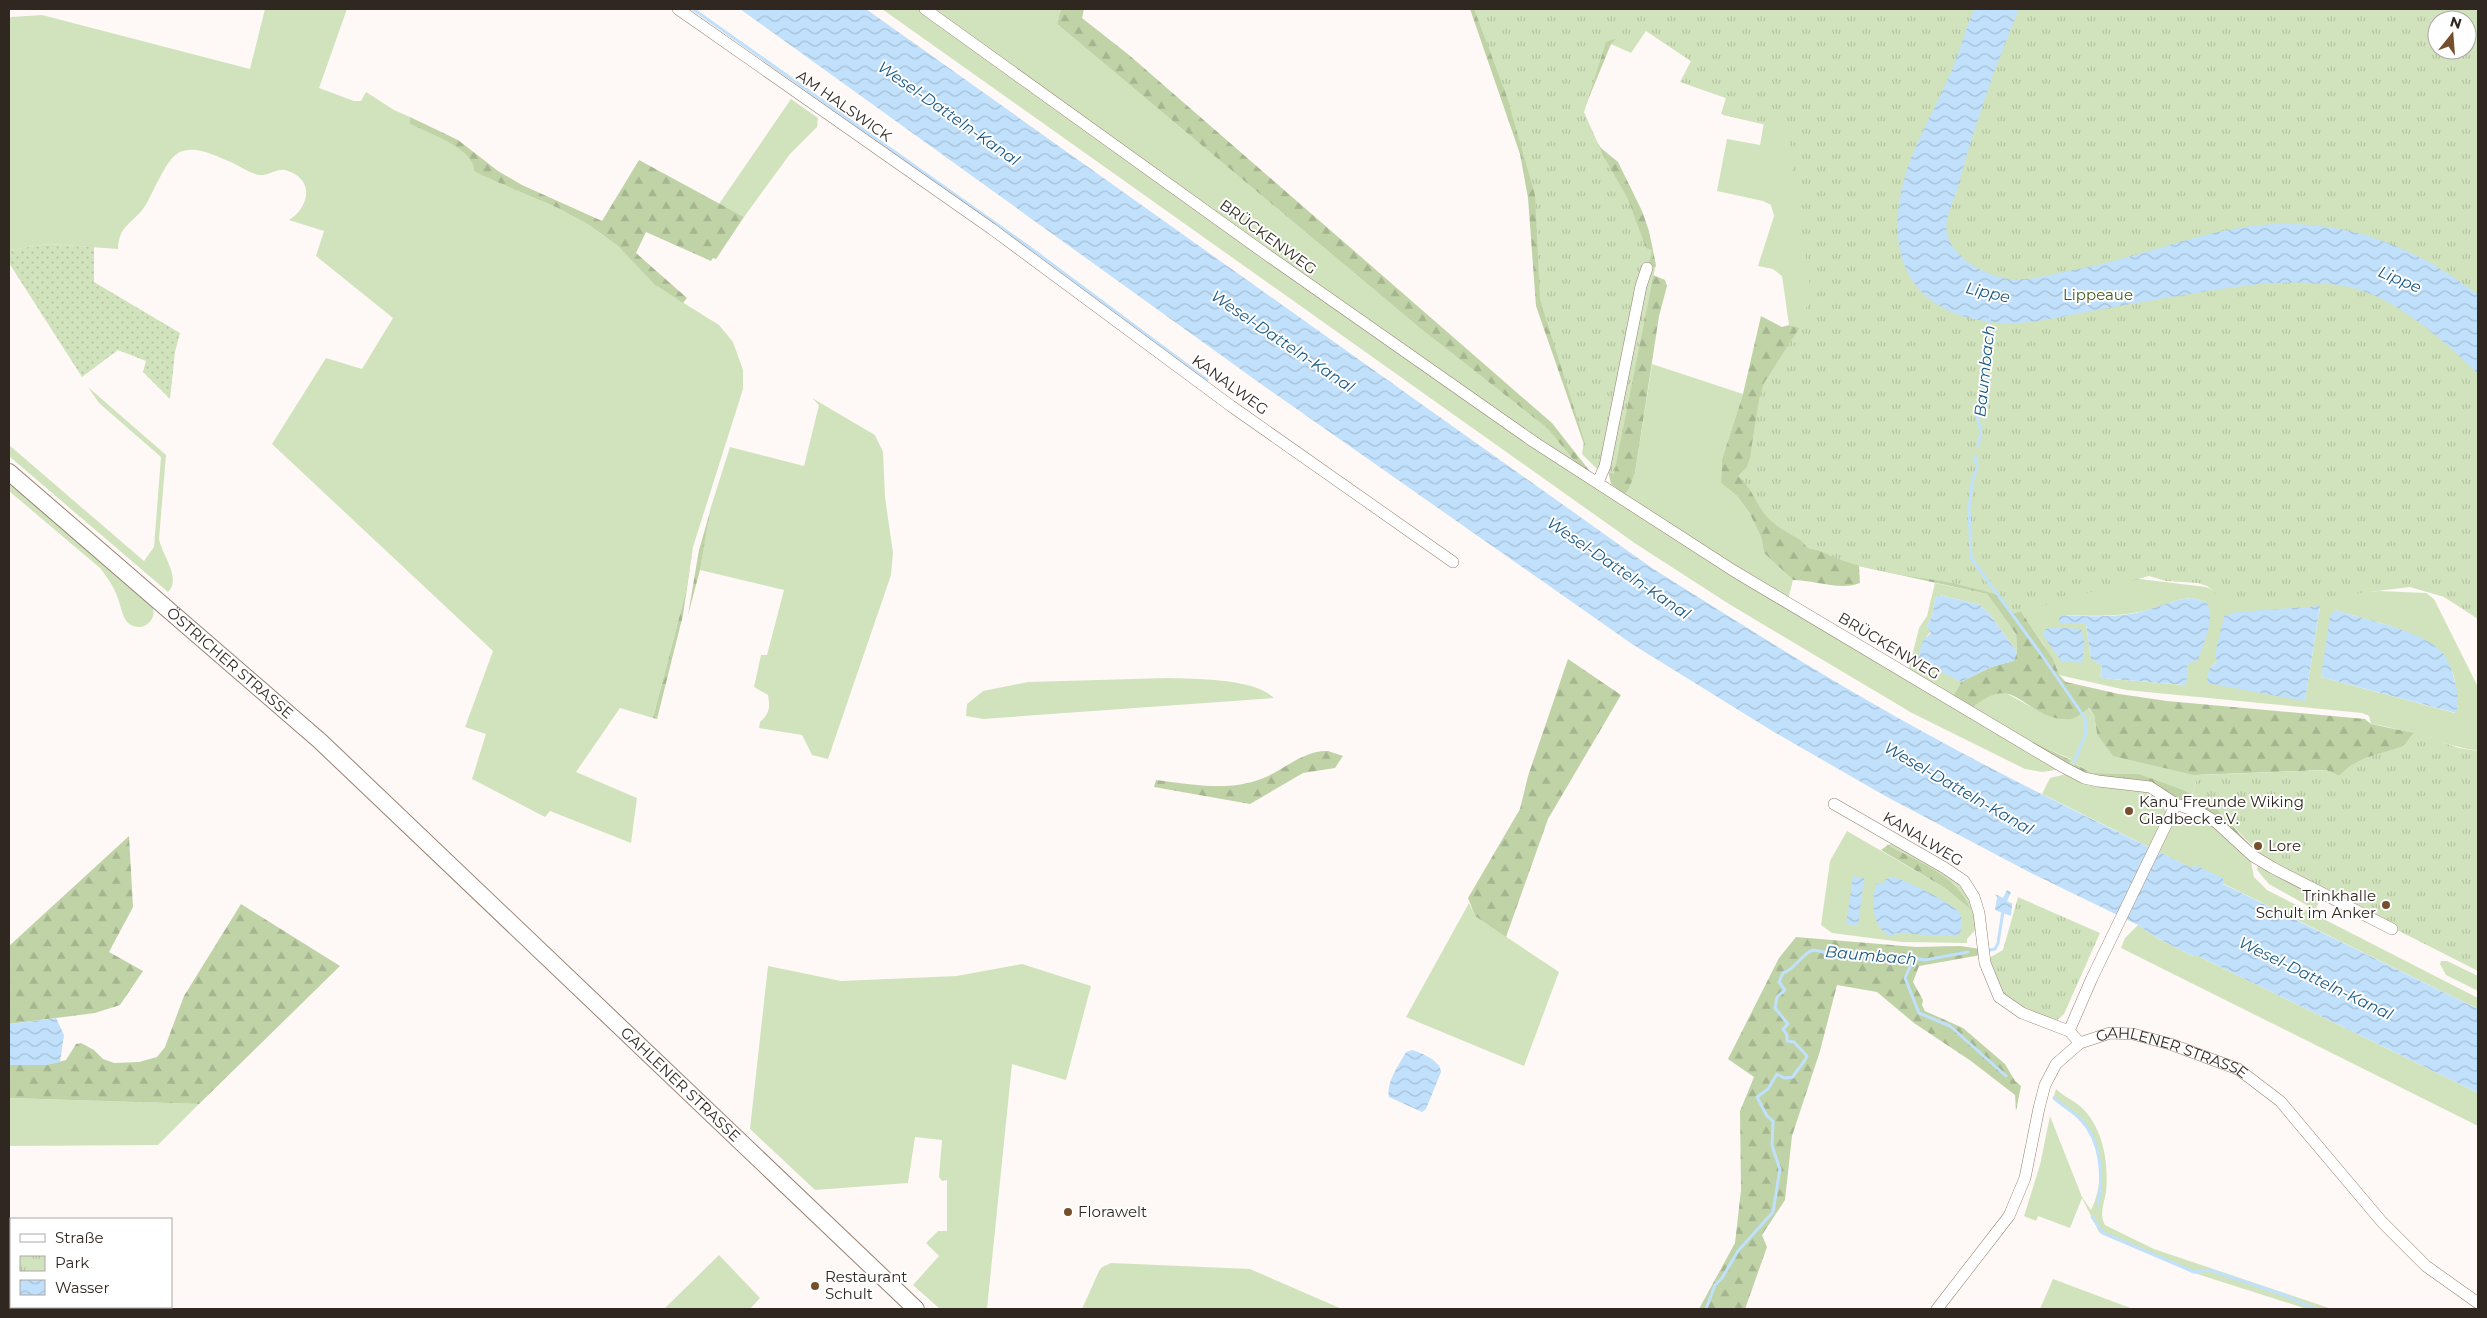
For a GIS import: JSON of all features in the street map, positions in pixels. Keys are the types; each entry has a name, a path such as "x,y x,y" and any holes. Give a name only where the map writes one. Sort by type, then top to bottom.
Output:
{"main road":[{"name":"ÖSTRICHER STRASSE","path":"9,472 320,741 446,860"},
{"name":"GAHLENER STRASSE","path":"446,860 916,1309"}],"street":[{"name":"AM HALSWICK","path":"678,9 992,229"},
{"name":"BRÜCKENWEG","path":"925,9 1370,328 1534,442 1734,571 2084,778 2150,787 2176,804 2208,817 2252,856 2392,929"},
{"name":"KANALWEG","path":"992,229 1231,406 1452,562"},
{"path":"1598,482 1605,466 1640,286 1648,268"},
{"name":"KANALWEG","path":"1834,804 1945,868 1964,882 1974,897 1979,913 1985,963 1999,996 2022,1013 2069,1031 2080,1044"},
{"path":"2069,1031 2176,804"},
{"name":"GAHLENER STRASSE","path":"1937,1309 2009,1216 2025,1178 2045,1085 2056,1064 2080,1044 2110,1033 2133,1034 2170,1044 2238,1070 2280,1101 2382,1222 2426,1266 2478,1303"}],"green space":[{"path":"265,9 347,9 319,88 354,101 361,101 366,92 394,110 410,117 410,124 438,136 459,148 468,155 475,171 483,176 558,208 589,225 618,246 658,287 719,325 733,342 743,370 743,389 693,547 685,595 653,718 620,708 576,772 637,798 631,843 550,811 545,817 472,779 486,734 465,727 493,651 272,444 326,358 362,369 393,318 316,256 324,231 289,220 296,215 305,202 305,187 297,175 282,170 259,175 206,152 186,150 175,155 170,161 145,206 121,234 118,249 49,244 9,250 9,20 11,17 42,15 250,69"},
{"path":"882,9 918,9 1273,264 1527,442 2056,770 2042,772 2025,769 1912,713 1729,604 1636,544"},
{"path":"932,9 1061,9 1057,24 1421,329 1547,428 1576,463 1528,433 1328,293"},
{"path":"1061,9 1084,9 1082,18 1129,55 1552,423 1592,474 1576,463 1547,428 1421,329 1057,24"},
{"path":"1470,9 1608,9 1619,35 1611,44 1581,117 1601,148 1618,162 1642,211 1649,231 1656,265 1653,275 1665,280 1667,286 1659,316 1635,473 1625,494 1611,484 1608,470 1587,453 1536,306 1528,198 1520,154"},
{"name":"Lippeaue","path":"1474,9 2478,9 2478,619 2444,597 2410,587 2286,602 2226,602 2207,586 2198,583 2166,581 2149,576 2011,614 1998,595 1958,584 1863,567 1830,556 1777,526 1762,511 1744,482 1738,476 1747,467 1750,457 1759,399 1764,383 1800,327 1811,293 1787,130 1723,115 1726,98 1680,82 1691,61 1647,29 1606,42 1584,112 1603,155 1628,199 1646,248 1652,250 1649,264 1655,268 1614,474 1596,468 1582,454 1584,440 1540,300 1535,195 1507,97"},
{"path":"1608,9 1824,9 2133,550 2140,579 2206,587 2230,599 2280,599 2379,591 2426,593 2434,599 2478,687 2478,751 2398,729 2371,724 2369,716 2362,713 2126,690 2059,675 2044,645 2018,607 1993,587 1808,548 1787,525 1819,333 1789,325 1782,276 1773,269 1758,266 1774,216 1771,205 1763,201 1717,191 1727,139 1760,145 1764,122 1721,114 1726,98 1687,84 1695,64 1646,31 1631,53 1611,44","holes":["2192,598 2206,602 2188,664 2185,685 2100,678 2102,666 2091,659 2086,624 2063,615 2094,616 2124,614 2144,611","2320,607 2305,700 2209,669 2217,661","2335,610 2385,624 2420,638 2435,648 2446,660 2453,674 2455,713 2321,677"]},
{"path":"791,99 818,118 817,127 790,154 744,217 719,204"},
{"path":"410,117 458,140 498,171 522,185 602,221 639,160 744,217 716,259 713,258 711,261 646,232 636,253 687,298 683,303 655,285 618,246 589,225 558,208 474,171 472,163 459,149 449,142 410,124"},
{"path":"49,244 94,247 94,282 180,333 175,352 170,399 143,372 146,361 118,350 82,377 9,263 9,250"},
{"path":"1761,316 1782,327 1789,325 1819,333 1787,525 1808,548 1993,587 2018,607 2053,659 2059,675 2066,682 2119,694 2167,701 2365,719 2371,724 2414,733 2404,746 2352,765 2339,776 2326,770 2194,775 2113,756 2097,734 2094,715 2089,708 2074,718 2061,719 2036,710 2017,697 2008,694 1997,694 1986,698 1971,709 1952,698 1961,682 1991,667 2013,661 2017,652 2016,634 1987,594 1859,566 1860,583 1853,585 1836,586 1793,580 1764,553 1761,537 1749,512 1737,496 1721,483 1722,459 1743,394"},
{"path":"1652,364 1743,394 1722,459 1721,483 1737,496 1749,512 1761,537 1764,553 1793,580 1788,600 1625,494 1635,473"},
{"path":"88,387 166,455 159,539 172,574 172,587 168,592 9,456 9,445 144,561 154,547 161,457 99,403"},
{"path":"812,398 875,435 883,452 885,497 893,553 891,575 828,759 812,755 802,735 759,728 760,722 766,716 769,699 768,695 754,687 761,655 767,655 784,590 700,570 710,510 730,447 804,466 819,405"},
{"path":"9,481 152,605 154,612 148,624 141,627 130,625 124,617 114,588 100,568 9,491"},
{"path":"710,512 700,570 688,615 699,550"},
{"path":"693,547 683,615 657,719 653,718 685,595"},
{"path":"1935,583 1987,594 2016,634 2017,652 1988,612 1980,605 1939,595 1935,599 1932,616 1927,626 1932,630 1926,637 1918,657 1961,682 1952,698 1908,672 1919,628 1927,616"},
{"path":"1568,659 1621,695 1548,819 1506,937 1475,916 1468,898 1520,809 1528,776"},
{"path":"1168,678 1208,679 1239,683 1265,691 1274,698 983,719 966,716 967,704 983,691 1028,682"},
{"path":"2004,692 2042,713 2088,708 2094,715 2097,734 2198,775 2192,795 2139,774 2092,773 2076,764 2074,766 2069,763 2071,759 2025,739 1971,709 1986,698"},
{"path":"2414,733 2459,748 2478,751 2478,971 2332,897 2261,855 2217,809 2192,795 2198,775 2326,770 2339,776 2351,765 2365,758 2404,746"},
{"path":"2035,743 2071,760 2069,763 2074,766 2075,764 2092,773 2139,774 2183,790 2217,809 2261,857 2191,804 2092,777 2035,745"},
{"path":"1328,751 1343,756 1335,768 1303,773 1250,804 1154,787 1156,780 1209,786 1249,783 1261,779 1302,757"},
{"path":"2066,774 2124,784 2151,795 2161,803 2167,814 2151,848 2042,794 2050,778"},
{"path":"2186,815 2206,819 2250,856 2254,877 2267,890 2478,998 2478,1009 2159,852 2172,823"},
{"path":"1847,831 1945,888 1969,908 1965,898 1947,879 1923,863 1888,845 1893,843 1957,882 1971,901 1978,927 1967,939 1967,943 1902,942 1832,933 1821,925 1830,861"},
{"path":"129,836 133,907 109,952 143,971 120,1005 95,1013 9,1024 9,946"},
{"path":"1888,845 1923,863 1947,879 1965,898 1970,909 1945,888 1881,850"},
{"path":"2258,864 2322,897 2315,910 2269,884 2257,870"},
{"path":"2018,897 2100,933 2064,1014 2057,1020 2019,1007 2004,995 1993,974 1989,958 2003,950"},
{"path":"1469,903 1475,916 1559,972 1524,1066 1406,1017"},
{"path":"241,904 340,966 199,1104 9,1098 9,1065 46,1065 66,1060 76,1044 81,1043 94,1050 103,1059 114,1063 139,1062 157,1057 165,1047 184,996"},
{"path":"2138,925 2157,938 2193,956 2198,956 2478,1093 2478,1126 2121,948 2125,938"},
{"path":"1796,937 1916,947 1961,946 1980,949 1981,955 1919,966 1913,982 1923,1000 1922,1005 1925,1011 1963,1028 2005,1064 2015,1081 2021,1086 2016,1111 2015,1095 1971,1061 1914,1023 1877,992 1837,985 1820,1051 1792,1136 1785,1200 1762,1235 1767,1247 1745,1309 1699,1309 1735,1243 1741,1190 1740,1111 1754,1077 1728,1059 1779,958"},
{"path":"2441,961 2447,961 2478,976 2478,991 2446,975 2440,964"},
{"path":"1022,964 1091,986 1066,1080 1012,1064 987,1309 940,1309 913,1285 939,1256 926,1243 938,1231 947,1231 947,1180 942,1181 939,1177 942,1140 915,1137 908,1183 815,1190 750,1129 768,966 841,981 957,976"},
{"path":"2056,1089 2075,1102 2089,1115 2103,1146 2107,1181 2102,1213 2105,1225 2154,1249 2332,1309 2307,1309 2194,1273 2102,1234 2099,1232 2082,1198 2070,1228 2038,1216 2036,1221 2024,1216 2040,1165 2050,1116 2082,1197 2091,1210 2098,1189 2100,1166 2095,1144 2084,1124 2053,1099"},
{"path":"9,1098 199,1104 158,1145 9,1146"},
{"path":"719,1255 760,1298 750,1309 664,1309"},
{"path":"1111,1263 1250,1269 1342,1309 1082,1309 1099,1271 1102,1267"},
{"path":"2053,1279 2133,1309 2040,1309"}],"water":[{"name":"Wesel-Datteln-Kanal","path":"740,9 866,9 1652,568 1761,637 1872,703 1990,768 2192,868 2195,865 2223,878 2223,884 2478,1009 2478,1093 2198,956 2193,956 2157,938 2138,925 2031,873 1887,797 1774,732 1632,644 1261,384"},
{"name":"Lippe","path":"1974,9 2019,9 1985,98 1949,211 1946,228 1950,242 1963,258 1971,264 2000,277 2026,279 2103,264 2229,230 2280,224 2334,228 2360,234 2410,252 2456,279 2478,295 2478,374 2433,333 2399,308 2380,298 2344,286 2307,283 2251,285 2022,323 1977,320 1953,313 1933,302 1918,288 1907,270 1900,249 1898,225 1900,198 1903,182 1913,153 1951,72"},
{"path":"1939,595 1980,605 1988,612 2017,652 2014,661 1991,667 1961,682 1919,660 1918,657 1923,640 1931,633 1927,626 1932,616 1935,599"},
{"path":"2192,598 2206,602 2209,608 2210,622 2198,660 2188,664 2186,685 2100,678 2102,666 2091,659 2086,624 2059,623 2059,615 2127,615 2178,600"},
{"path":"2320,606 2305,701 2207,683 2209,669 2217,661 2215,654 2224,616 2236,612"},
{"path":"2335,610 2407,632 2421,638 2442,652 2447,659 2456,687 2458,702 2456,713 2321,677 2330,616"},
{"path":"2059,627 2081,629 2085,644 2082,663 2061,661 2043,635 2045,629"},
{"path":"1853,876 1864,878 1858,926 1846,924"},
{"path":"1893,877 1928,892 1955,908 1959,912 1962,921 1959,935 1939,936 1894,933 1892,937 1885,933 1880,928 1875,915 1874,891 1876,884 1884,883 1885,879"},
{"path":"2007,890 2011,892 2007,901 2015,905 2012,904 2011,916 1995,910 1997,897 1995,894 2003,898"},
{"path":"56,1018 64,1035 60,1062 46,1065 9,1065 9,1024"},
{"path":"1412,1050 1426,1055 1438,1064 1441,1072 1426,1109 1422,1112 1389,1097 1389,1085 1394,1074 1406,1052"}],"waterway":[{"path":"693,9 1033,250 1207,380"},
{"name":"Baumbach","path":"1978,446 1981,432 1977,415 1986,385 1983,354 1990,318"},
{"name":"Baumbach","path":"1975,456 1977,469 1973,478 1969,507 1971,558 2085,718 2086,733 2074,762"},
{"name":"Baumbach","path":"1990,950 1995,949 1998,943 2003,911"},
{"name":"Baumbach","path":"1706,1309 1715,1285 1722,1278 1738,1251 1773,1212 1780,1169 1772,1146 1773,1121 1767,1116 1757,1097 1768,1089 1777,1074 1784,1078 1793,1077 1807,1056 1794,1042 1787,1041 1787,1035 1783,1029 1788,1024 1775,1008 1777,997 1785,990 1779,982 1783,973 1813,950 1829,953 1846,951 1861,955 1894,955 1925,960 1968,952"},
{"path":"1914,958 1905,978 1919,1013 1950,1026 2006,1076"},
{"path":"2054,1098 2081,1120 2093,1139 2097,1149 2100,1172 2098,1205"},
{"path":"2092,1217 2103,1233 2194,1272 2210,1270 2287,1296 2315,1309"}],"place":[{"name":"Kanu Freunde Wiking Gladbeck e.V.","path":"2129,811"},
{"name":"Lore","path":"2258,846"},
{"name":"Trinkhalle Schult im Anker","path":"2386,905"},
{"name":"Florawelt","path":"1068,1212"},
{"name":"Restaurant Schult","path":"815,1286"}]}
